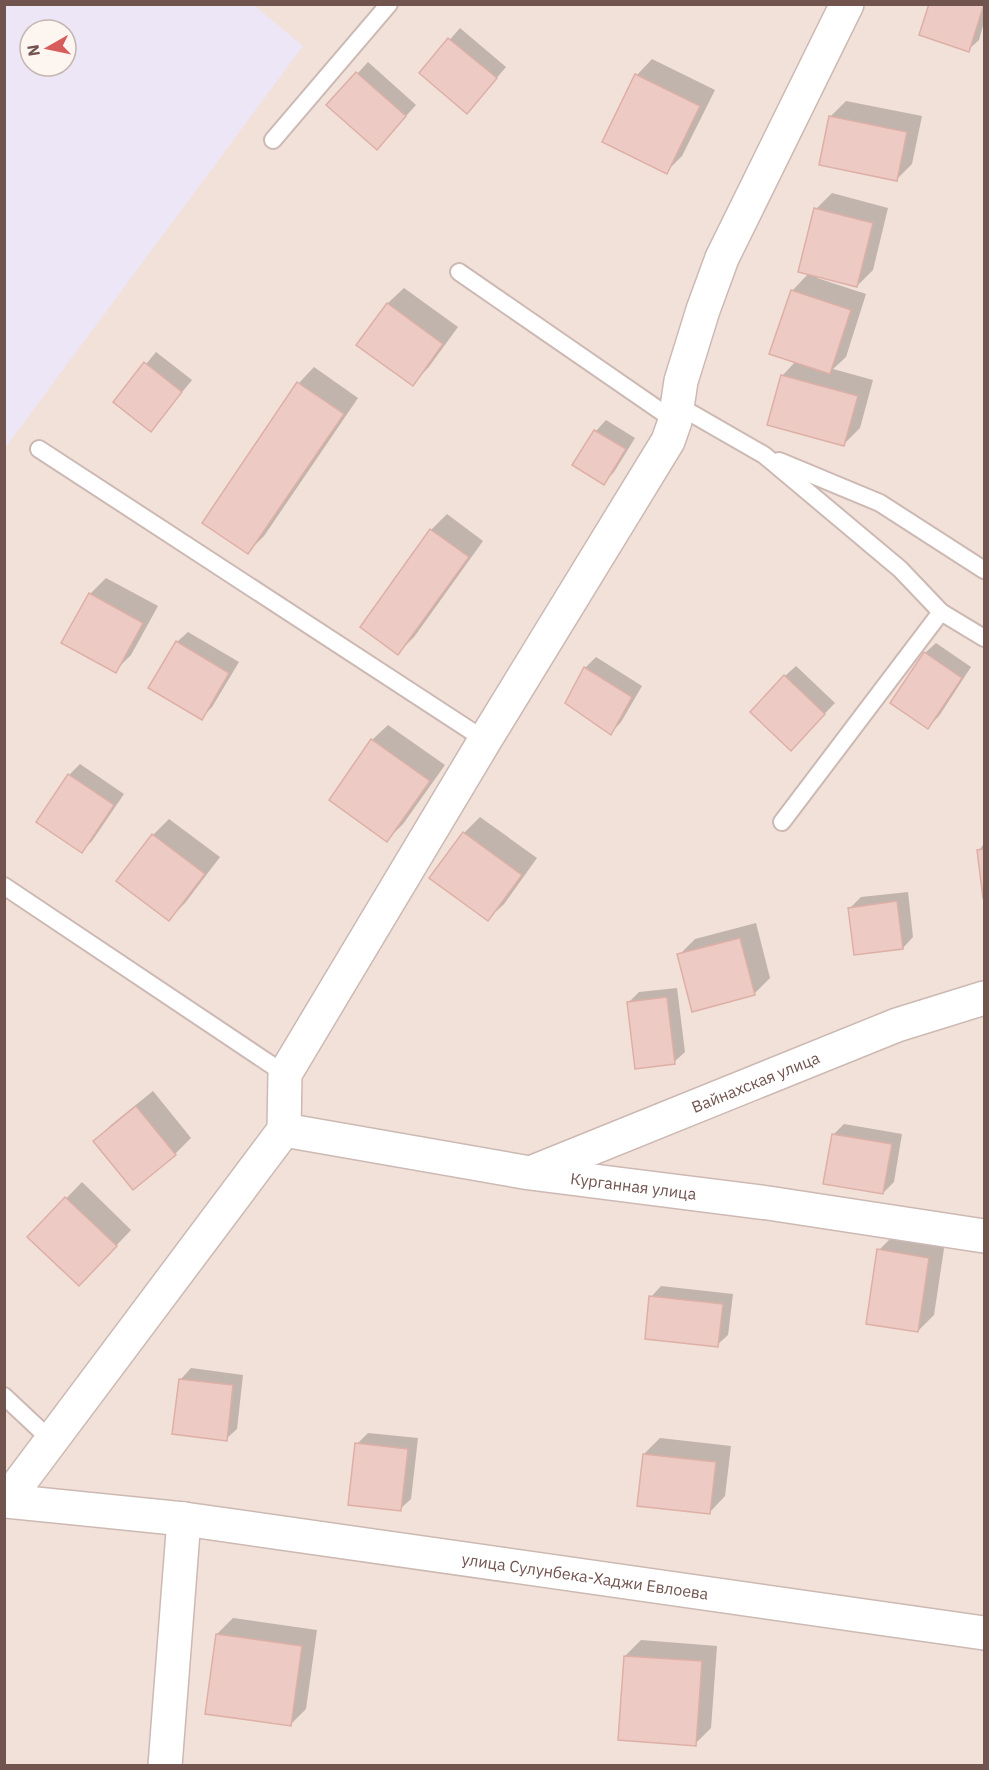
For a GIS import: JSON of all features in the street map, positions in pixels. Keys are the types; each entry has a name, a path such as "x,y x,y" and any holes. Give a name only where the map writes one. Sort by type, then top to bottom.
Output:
{"street":[{"path":"5,1501 284,1130 285,1074 668,441 676,413 681,381 699,320 722,258 847,4"},
{"name":"Вайнахская улица","path":"530,1173 897,1025 984,999"},
{"name":"Курганная улица","path":"284,1130 530,1173 768,1203 984,1236"},
{"name":"улица Сулунбека-Хаджи Евлоева","path":"5,1501 184,1519 984,1633"},
{"path":"165,1766 184,1519"}],"lane":[{"path":"273,140 389,4"},
{"path":"459,272 676,413 764,455 880,503 984,570"},
{"path":"39,448 485,740"},
{"path":"764,455 900,569 941,612 984,638"},
{"path":"782,822 941,612"},
{"path":"4,886 285,1074"},
{"path":"4,1396 52,1441"}],"shaded area":[{"path":"5,4 254,5 303,46 5,448"},
{"path":"5,5 984,5 984,1765 5,1765"}],"building":[{"path":"929,4 984,4 969,52 919,35"},
{"path":"448,38 497,78 467,114 419,73"},
{"path":"356,72 406,116 377,150 326,105"},
{"path":"635,74 700,106 667,174 602,142"},
{"path":"829,116 907,132 897,181 819,165"},
{"path":"814,208 873,223 857,287 798,272"},
{"path":"791,290 851,310 830,374 769,354"},
{"path":"387,303 443,344 413,386 356,345"},
{"path":"144,362 182,392 151,432 113,402"},
{"path":"781,375 858,396 844,446 767,425"},
{"path":"297,382 344,414 248,554 202,523"},
{"path":"594,430 626,449 604,485 572,465"},
{"path":"430,529 469,557 398,655 360,627"},
{"path":"89,593 143,623 116,673 61,643"},
{"path":"176,641 229,673 202,720 148,688"},
{"path":"924,652 962,678 928,729 890,703"},
{"path":"584,667 632,697 611,735 565,703"},
{"path":"784,675 825,714 791,751 750,712"},
{"path":"371,739 430,781 387,842 329,800"},
{"path":"68,774 114,805 82,853 36,822"},
{"path":"463,832 522,875 488,921 429,878"},
{"path":"152,834 205,874 169,921 116,881"},
{"path":"984,849 984,898 983,898 977,850"},
{"path":"897,901 903,949 854,955 848,908"},
{"path":"740,938 755,995 692,1012 677,954"},
{"path":"667,997 675,1064 635,1069 627,1002"},
{"path":"136,1106 176,1155 133,1190 93,1141"},
{"path":"832,1134 892,1144 883,1194 823,1184"},
{"path":"65,1197 117,1246 79,1286 27,1237"},
{"path":"877,1249 929,1258 918,1332 866,1324"},
{"path":"649,1296 723,1304 718,1347 645,1339"},
{"path":"179,1379 233,1385 227,1441 172,1434"},
{"path":"355,1443 408,1449 401,1511 348,1505"},
{"path":"643,1454 716,1462 710,1514 637,1506"},
{"path":"216,1634 302,1646 291,1726 205,1714"},
{"path":"624,1656 702,1661 696,1746 618,1740"}]}
